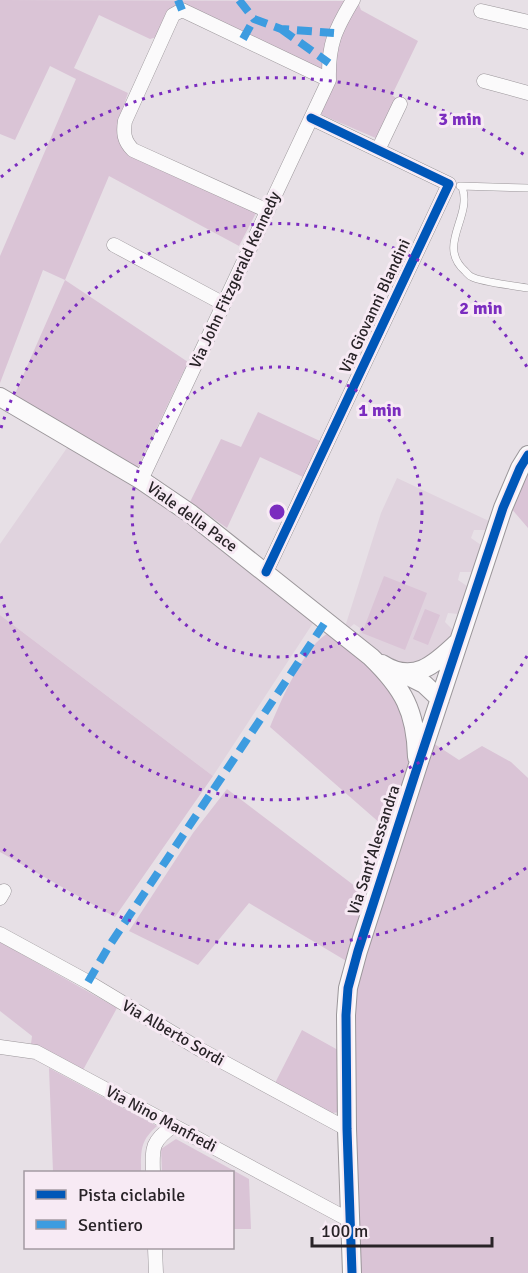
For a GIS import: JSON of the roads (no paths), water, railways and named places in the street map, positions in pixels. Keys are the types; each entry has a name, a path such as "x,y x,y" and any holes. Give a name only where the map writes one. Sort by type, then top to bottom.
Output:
{"street":[{"path":"267,211 133,150 126,143 123,131 125,121 173,15 182,10 329,80 330,50 334,33 353,0"},
{"path":"481,11 528,22"},
{"name":"Via John Fitzgerald Kennedy","path":"141,480 329,80"},
{"path":"484,81 528,93"},
{"path":"378,150 400,104"},
{"path":"311,118 455,185"},
{"name":"Via Giovanni Blandini","path":"266,572 455,185"},
{"path":"114,245 224,304"},
{"name":"Viale della Pace","path":"0,397 141,480 191,514 371,657"},
{"name":"Via Sant'Alessandra","path":"352,1273 347,1128 346,1015 348,988 417,765 503,508 528,455"},
{"path":"404,674 421,670 439,660 459,641"},
{"path":"371,657 388,668 424,684 440,699"},
{"path":"371,657 390,676 412,712 416,735 417,765"},
{"path":"402,693 415,700 440,699"},
{"name":"Via Alberto Sordi","path":"0,934 88,982 201,1050 347,1128"},
{"name":"Via Nino Manfredi","path":"0,1047 36,1052 351,1221"},
{"path":"153,1171 152,1150 159,1136 173,1126"},
{"path":"155,1249 156,1273"}],"lane":[{"path":"455,185 528,188"},
{"path":"455,185 465,196 464,209 452,246 460,267 472,278 528,288"}]}
